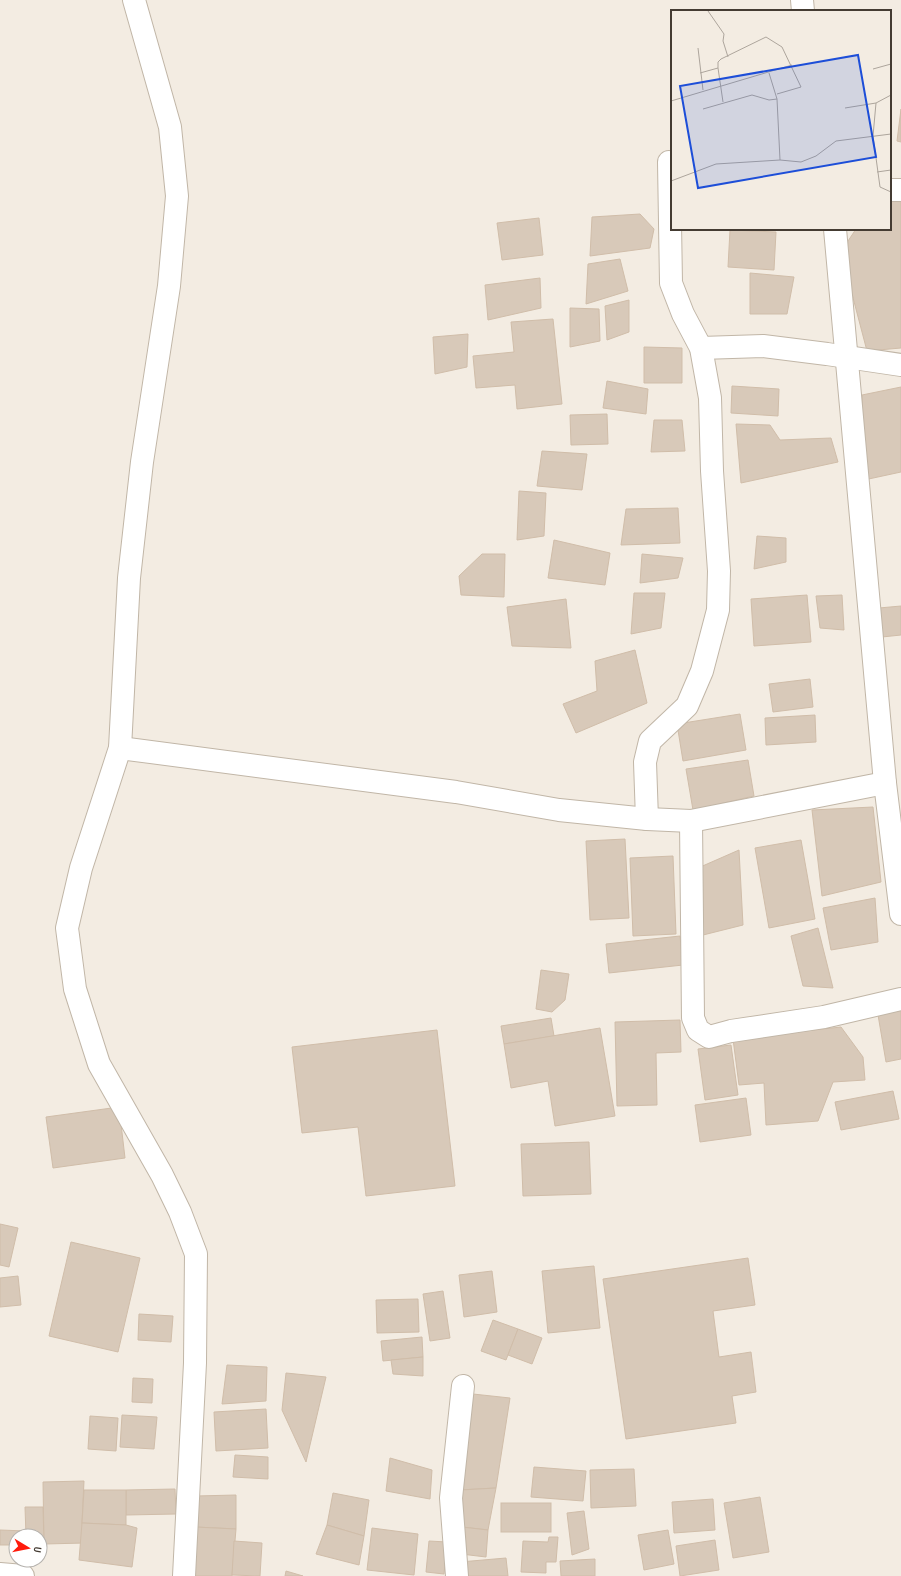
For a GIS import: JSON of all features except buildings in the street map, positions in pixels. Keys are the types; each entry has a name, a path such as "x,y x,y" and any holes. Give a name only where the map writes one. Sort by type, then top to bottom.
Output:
{"street":[{"path":"134,0 170,127 177,196 169,286 142,462 130,570 120,748 81,868 67,928 75,989 99,1064 162,1175 180,1212 196,1254 195,1363 184,1576"},
{"path":"802,0 803,10"},
{"path":"647,819 645,762 650,741 687,706 702,671 718,610 719,571 712,471 710,398 701,348 683,314 671,283 669,162"},
{"path":"835,230 848,358 885,784 901,914"},
{"path":"701,348 763,346 901,365"},
{"path":"120,748 456,792 559,810 647,819 691,821 885,784"},
{"path":"691,821 693,1018 698,1030 709,1037 731,1031 824,1016 901,999"},
{"path":"457,1576 451,1498 463,1386"},
{"path":"0,1574 24,1576"}]}
